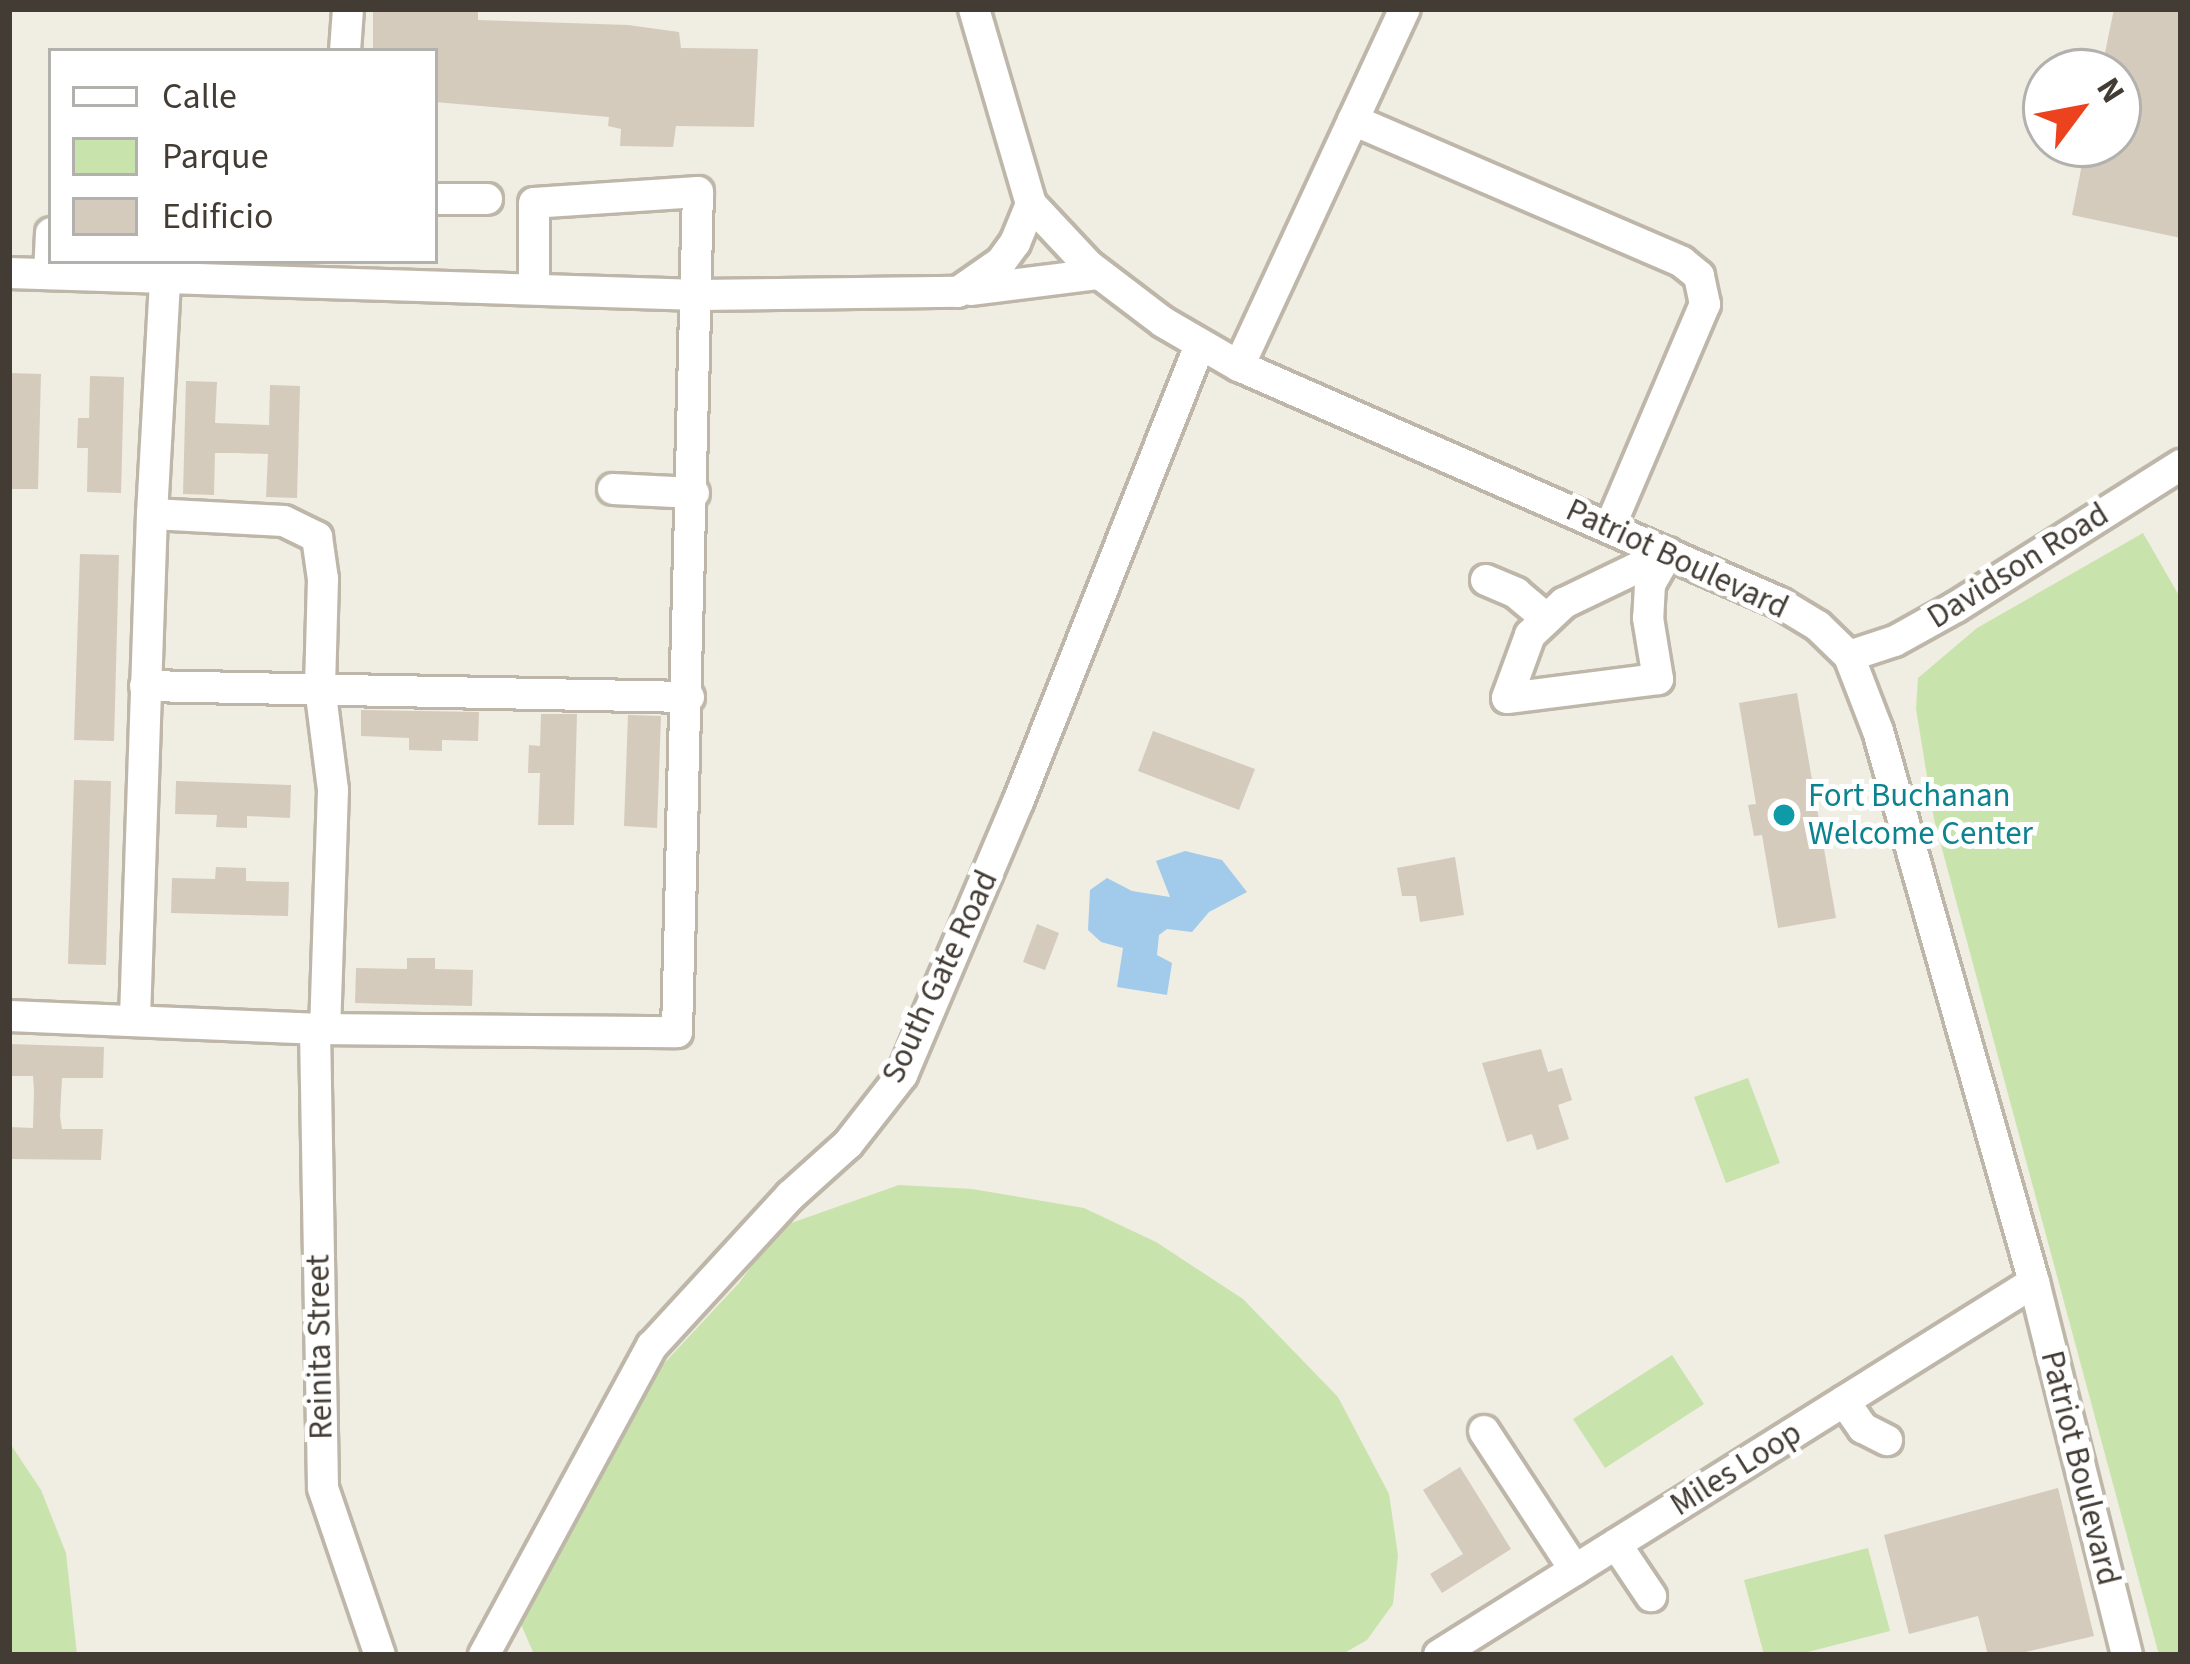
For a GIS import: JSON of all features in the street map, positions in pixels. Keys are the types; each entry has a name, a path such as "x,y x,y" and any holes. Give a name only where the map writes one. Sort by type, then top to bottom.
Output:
{"street":[{"path":"345,48 348,9"},
{"name":"Patriot Boulevard","path":"974,9 1031,204 1103,276 1162,322 1239,366 1780,603 1818,626 1849,656 1878,731 2034,1282 2127,1655"},
{"path":"1239,366 1405,9"},
{"path":"1353,120 1682,262 1699,277 1705,304 1610,527"},
{"path":"9,1016 320,1029 677,1032 700,295 698,192 534,203 534,286"},
{"path":"438,199 488,200"},
{"path":"958,292 1000,262 1015,243 1031,204"},
{"path":"49,264 49,274"},
{"path":"135,1018 152,514 168,270"},
{"path":"9,273 340,273 700,295 958,292 1103,276"},
{"name":"South Gate Road","path":"484,1655 603,1426 652,1346 790,1196 848,1144 902,1075 1018,802 1199,347"},
{"name":"Davidson Road","path":"1849,656 1894,641 1956,608 2181,465"},
{"path":"613,489 694,493"},
{"name":"Reinita Street","path":"152,514 284,521 317,537 323,579 320,686 333,790 320,1029 323,1488 380,1655"},
{"path":"1668,553 1650,584 1648,618 1658,679 1507,698 1530,635 1564,603 1668,553"},
{"path":"1486,580 1516,593 1547,619"},
{"path":"145,686 689,697"},
{"name":"Miles Loop","path":"1439,1655 2034,1282"},
{"path":"1844,1401 1863,1428 1887,1440"},
{"path":"1484,1431 1575,1570"},
{"path":"1616,1544 1652,1596"}],"green space":[{"path":"2143,533 2181,599 2181,1655 2159,1655 1934,819 1916,709 1918,678 1977,628"},
{"path":"1748,1078 1780,1163 1726,1183 1694,1097"},
{"path":"899,1185 972,1189 1084,1208 1156,1242 1243,1299 1338,1397 1389,1494 1398,1555 1393,1604 1367,1640 1341,1655 533,1652 517,1615 655,1373 739,1283 780,1227"},
{"path":"1672,1355 1704,1404 1605,1468 1573,1419"},
{"path":"9,1442 41,1490 66,1553 77,1655 9,1655"},
{"path":"1868,1548 1890,1631 1796,1655 1764,1655 1744,1580"}],"water":[{"path":"1185,851 1222,860 1247,892 1209,912 1192,932 1167,929 1159,935 1157,955 1172,963 1167,995 1117,987 1123,948 1101,942 1088,930 1090,890 1107,878 1132,891 1170,897 1156,861"}],"building":[{"path":"373,9 478,9 478,20 628,25 679,32 681,48 758,49 754,127 676,126 673,147 620,146 621,129 608,126 609,117 438,102 438,48 373,48"},
{"path":"2114,9 2181,9 2181,238 2072,215 2081,168 2142,168 2142,48 2106,48"},
{"path":"9,373 41,374 38,489 9,489"},
{"path":"90,376 124,377 121,493 87,492 88,448 77,448 78,418 89,418"},
{"path":"186,381 217,382 215,423 269,425 270,385 300,386 297,498 266,497 268,454 215,453 214,495 183,494"},
{"path":"80,554 119,555 114,741 74,740"},
{"name":"Fort Buchanan Welcome Center","path":"1797,693 1836,918 1778,928 1762,835 1754,836 1748,805 1756,804 1739,703"},
{"path":"361,710 479,712 478,741 442,740 442,751 409,750 409,738 361,736"},
{"path":"541,714 577,714 574,825 538,825 540,773 528,773 529,745 540,746"},
{"path":"628,715 661,716 657,828 624,826"},
{"path":"1153,731 1255,769 1239,810 1138,771"},
{"path":"74,780 111,781 106,965 68,964"},
{"path":"176,781 291,785 290,818 247,816 247,828 216,827 217,815 175,814"},
{"path":"1455,857 1464,915 1420,922 1416,896 1402,896 1397,868"},
{"path":"216,867 246,868 246,881 289,882 288,916 171,913 172,878 215,879"},
{"path":"1037,924 1059,933 1045,970 1023,962"},
{"path":"407,958 435,958 435,969 473,970 472,1006 355,1003 356,968 407,969"},
{"path":"9,1044 104,1047 103,1078 62,1078 60,1116 62,1129 103,1129 101,1160 9,1159 9,1127 33,1128 34,1090 33,1076 9,1076"},
{"path":"1541,1049 1548,1072 1562,1068 1572,1100 1558,1105 1569,1139 1537,1150 1532,1134 1507,1142 1482,1063"},
{"path":"1460,1467 1511,1549 1442,1593 1430,1574 1463,1554 1423,1490"},
{"path":"2058,1488 2094,1636 2013,1655 1988,1655 1978,1616 1909,1634 1884,1535"}],"place":[{"name":"Fort Buchanan Welcome Center","path":"1784,815"}]}
